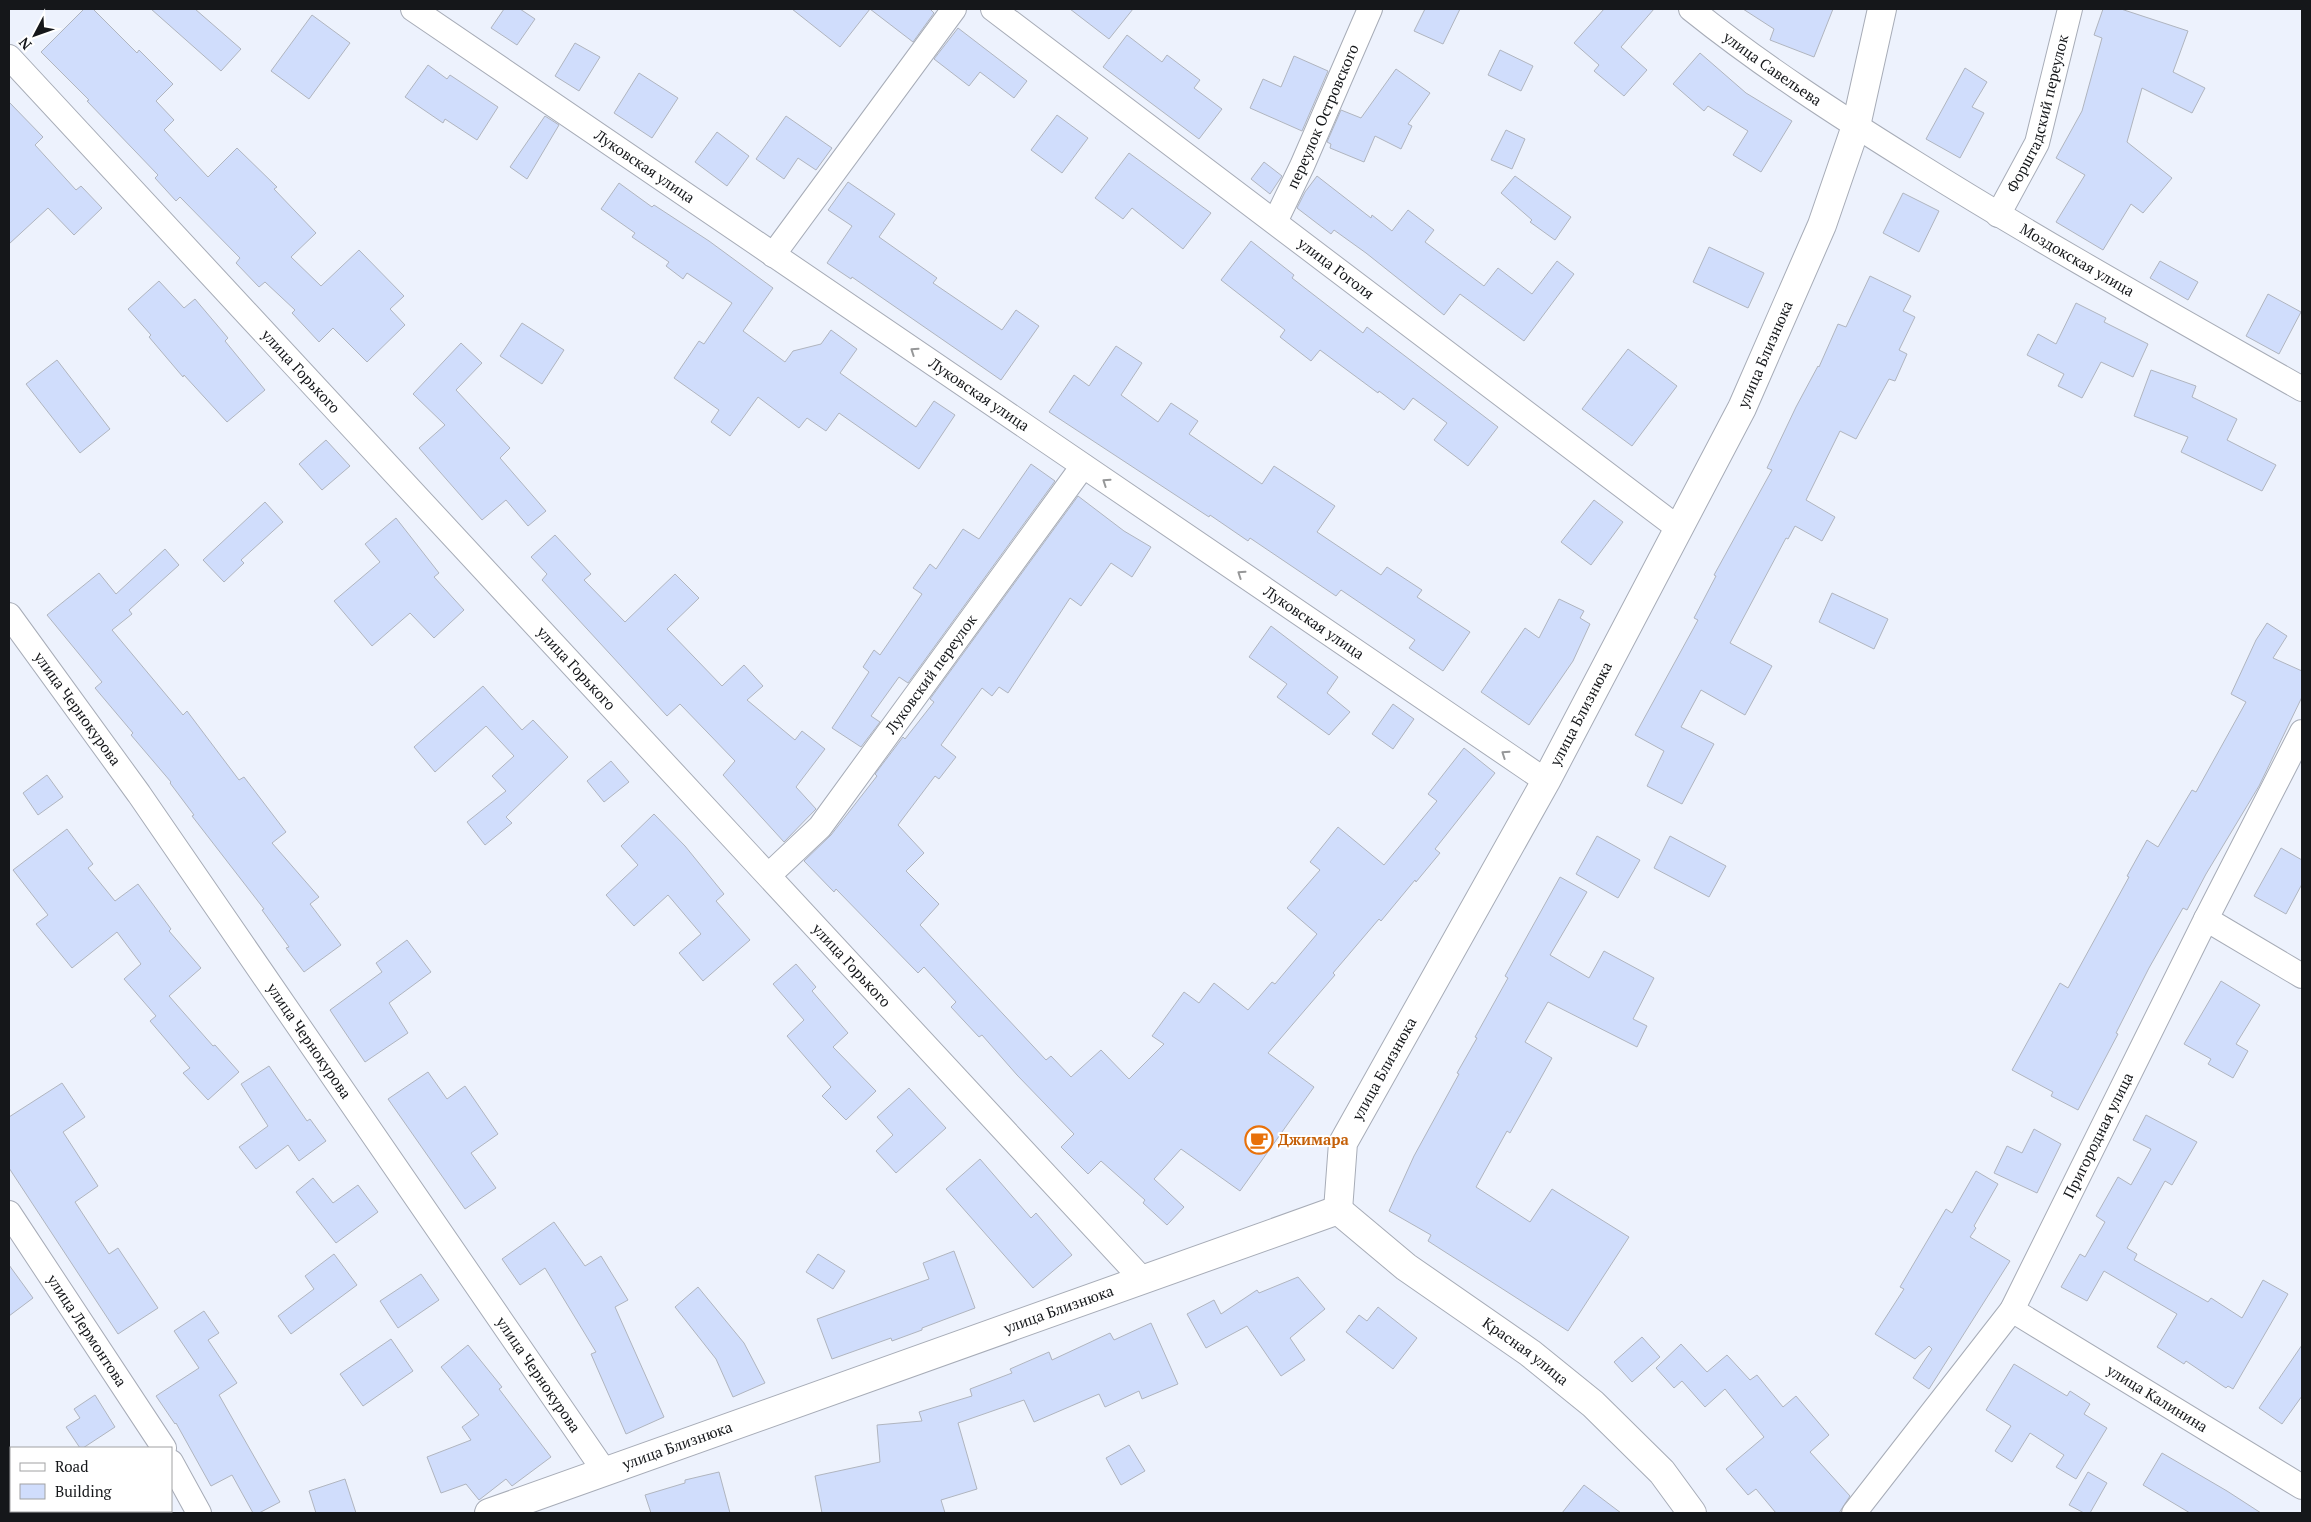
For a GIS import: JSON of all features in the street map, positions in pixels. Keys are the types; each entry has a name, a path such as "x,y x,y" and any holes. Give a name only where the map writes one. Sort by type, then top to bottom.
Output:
{"street":[{"name":"Луковская улица","path":"413,9 1546,781"},
{"path":"774,255 954,9"},
{"name":"улица Гоголя","path":"993,9 1678,528"},
{"name":"переулок Островского","path":"1275,222 1302,166 1370,9"},
{"name":"улица Савельева","path":"1691,9 1732,41 1856,126"},
{"name":"улица Близнюка","path":"489,1513 1338,1210 1342,1143 1546,781 1745,400 1822,225 1856,126 1882,9"},
{"name":"Форштадский переулок","path":"1998,215 2037,143 2070,9"},
{"name":"улица Горького","path":"9,57 1143,1280"},
{"name":"Моздокская улица","path":"1856,126 1998,215 2302,389"},
{"name":"Луковский переулок","path":"769,875 820,827 1083,466"},
{"name":"улица Чернокурова","path":"9,615 139,794 605,1472"},
{"name":"Пригородная улица","path":"1854,1513 2012,1310 2206,919 2302,732"},
{"path":"2206,919 2302,976"},
{"name":"Красная улица","path":"1338,1210 1406,1267 1530,1353 1593,1404 1662,1472 1692,1513"},
{"name":"улица Лермонтова","path":"9,1213 163,1447"},
{"name":"улица Калинина","path":"2012,1310 2302,1487"},
{"path":"172,1464 199,1513"}],"building":[{"path":"84,9 93,9 137,53 139,50 173,84 156,101 174,120 164,130 208,177 237,148 277,187 274,189 316,233 291,257 321,286 359,250 404,296 390,309 405,325 367,362 333,328 319,342 292,313 295,310 265,282 259,287 236,263 240,258 180,197 176,201 155,178 158,175 87,101 89,100 41,52"},
{"path":"151,9 195,9 241,49 221,71"},
{"path":"504,9 520,9 535,19 517,45 491,28"},
{"path":"792,9 870,9 840,47"},
{"path":"870,9 930,9 934,13 913,42"},
{"path":"1070,9 1133,9 1109,39"},
{"path":"1425,9 1460,9 1443,44 1414,31"},
{"path":"1604,9 1654,9 1621,47 1647,70 1624,96 1594,71 1599,65 1574,43"},
{"path":"1743,9 1833,9 1814,57 1770,40 1774,29"},
{"path":"2103,9 2121,9 2188,31 2173,72 2205,88 2192,113 2142,88 2127,142 2172,178 2143,213 2131,204 2103,250 2056,222 2085,175 2056,158 2082,111 2102,38 2094,35"},
{"path":"312,15 350,43 309,99 271,71"},
{"path":"958,28 1027,81 1014,98 980,72 969,86 934,59"},
{"path":"1127,35 1162,62 1167,55 1200,80 1194,88 1222,109 1199,139 1103,67"},
{"path":"575,43 600,57 579,91 555,76"},
{"path":"1500,50 1533,66 1521,91 1488,75"},
{"path":"1700,53 1746,93 1792,121 1761,172 1733,155 1748,131 1708,106 1704,111 1673,84"},
{"path":"1294,56 1328,71 1302,131 1250,108 1263,79 1281,87"},
{"path":"428,65 447,79 450,75 498,107 477,140 445,119 443,123 405,97"},
{"path":"1965,68 1987,82 1972,107 1984,113 1960,158 1926,139"},
{"path":"1396,69 1430,93 1408,124 1412,126 1401,149 1375,136 1364,162 1330,148 1331,144 1327,142 1341,110 1361,118"},
{"path":"639,73 678,98 652,138 614,113"},
{"path":"9,102 43,137 35,145 76,190 81,186 102,208 74,235 48,208 9,244"},
{"path":"1057,115 1088,138 1062,173 1031,150"},
{"path":"545,116 559,125 527,179 510,167"},
{"path":"786,116 832,148 816,170 798,158 784,179 756,159"},
{"path":"1506,130 1525,139 1512,169 1491,160"},
{"path":"717,132 749,156 727,186 695,162"},
{"path":"1129,153 1211,213 1183,249 1132,208 1123,219 1095,198"},
{"path":"1264,162 1282,176 1270,194 1251,179"},
{"path":"1317,176 1371,218 1372,215 1392,231 1408,210 1434,230 1425,242 1484,286 1498,268 1532,294 1557,261 1574,274 1524,341 1460,294 1444,315 1366,253 1334,230 1331,234 1297,208 1305,192"},
{"path":"1515,176 1571,217 1555,240 1530,222 1532,220 1501,193"},
{"path":"848,182 895,214 879,237 937,278 933,283 1002,330 1016,310 1039,326 1001,380 852,277 851,279 827,263 852,226 828,210"},
{"path":"619,183 652,207 654,205 709,241 773,288 743,331 785,362 793,351 821,344 831,330 857,349 840,373 916,427 934,401 955,415 919,469 839,413 826,431 807,418 799,428 758,397 730,436 711,422 719,410 674,378 699,341 704,344 732,303 687,273 683,279 666,266 669,262 632,237 635,233 601,209"},
{"path":"1903,193 1939,211 1919,252 1883,233"},
{"path":"1251,241 1294,275 1292,278 1363,333 1367,327 1498,427 1468,466 1434,440 1447,423 1413,398 1404,410 1320,350 1311,361 1280,337 1285,330 1221,280"},
{"path":"1709,247 1764,273 1748,308 1693,282"},
{"path":"2160,261 2198,282 2188,300 2150,278"},
{"path":"1870,276 1911,296 1903,311 1915,317 1899,350 1907,354 1895,381 1889,379 1856,439 1840,431 1806,500 1835,517 1822,541 1795,526 1788,539 1786,538 1730,643 1772,666 1745,715 1701,690 1681,727 1714,744 1682,804 1647,786 1664,751 1635,735 1698,620 1694,618 1716,576 1714,575 1772,470 1767,468 1796,407 1819,367 1838,324 1846,327"},
{"path":"159,281 184,308 195,299 228,338 225,341 265,390 227,422 184,375 183,377 149,337 151,335 128,309"},
{"path":"2268,294 2301,312 2279,354 2246,336"},
{"path":"2076,303 2106,318 2104,322 2148,344 2133,377 2101,362 2082,398 2058,386 2064,374 2027,355 2038,334 2056,344"},
{"path":"522,323 564,350 542,384 500,356"},
{"path":"461,343 482,363 456,390 510,448 500,458 546,511 528,526 506,500 482,520 419,448 445,425 413,394"},
{"path":"1116,346 1142,363 1121,395 1158,422 1171,403 1198,421 1189,434 1262,484 1274,466 1335,506 1317,532 1381,575 1387,567 1422,590 1417,597 1470,632 1443,671 1409,648 1415,640 1341,590 1336,596 1250,538 1248,541 1210,515 1209,517 1049,412 1074,375 1089,386"},
{"path":"1628,349 1677,386 1632,446 1582,409"},
{"path":"57,360 110,429 80,453 26,384"},
{"path":"2151,370 2196,386 2192,397 2237,419 2227,440 2276,465 2262,491 2181,452 2188,437 2134,416"},
{"path":"326,440 350,466 322,490 299,464"},
{"path":"1031,464 1055,481 908,683 899,677 871,716 880,722 861,747 832,728 869,672 863,667 874,650 880,655 922,594 913,588 930,564 936,569 963,529 979,539"},
{"path":"1078,496 1124,531 1151,547 1132,577 1111,563 1081,606 1070,598 1008,693 999,687 992,696 982,688 941,745 956,757 939,779 935,776 898,825 924,853 906,871 939,904 920,925 1046,1060 1051,1056 1071,1077 1101,1050 1129,1079 1164,1044 1152,1036 1184,992 1199,1003 1214,983 1248,1010 1272,982 1275,984 1317,934 1287,908 1320,870 1310,862 1338,827 1384,865 1437,801 1428,794 1464,748 1495,773 1435,849 1440,853 1381,921 1379,919 1333,973 1335,975 1268,1053 1314,1087 1240,1191 1181,1149 1154,1179 1184,1207 1167,1225 1143,1203 1145,1200 1101,1161 1088,1174 1061,1147 1074,1134 1017,1075 982,1035 979,1037 951,1007 956,1002 924,967 918,973 836,889 834,892 804,861 831,835 877,776 875,774 903,737 905,739 934,702 930,699"},
{"path":"1594,500 1623,522 1591,565 1561,542"},
{"path":"265,502 283,522 241,560 244,563 224,582 203,560"},
{"path":"396,518 439,573 434,577 464,610 434,638 410,613 372,646 334,601 380,562 365,544"},
{"path":"555,535 591,574 584,580 625,622 675,574 699,598 667,629 722,686 744,665 763,686 747,700 795,740 802,731 825,749 796,787 816,809 784,842 723,775 735,761 680,704 667,716 542,580 547,574 531,557"},
{"path":"165,549 179,565 129,610 132,614 112,630 183,715 187,711 239,780 244,777 286,832 272,843 319,897 310,904 341,945 304,972 286,948 289,947 262,910 264,909 192,816 194,815 171,782 131,735 133,733 95,688 102,682 47,615 99,573 116,594"},
{"path":"1832,593 1888,619 1874,649 1819,622"},
{"path":"1559,599 1584,611 1580,618 1590,624 1573,661 1529,725 1481,692 1525,628 1539,638"},
{"path":"2267,623 2287,636 2273,658 2302,671 2302,697 2259,786 2206,874 2187,910 2183,908 2149,968 2116,1033 2118,1034 2078,1110 2051,1096 2053,1092 2012,1070 2060,983 2068,988 2129,877 2127,876 2147,840 2158,847 2192,790 2196,792 2246,702 2231,694 2256,640"},
{"path":"1271,626 1338,677 1327,693 1350,712 1329,735 1277,697 1287,684 1249,657"},
{"path":"483,686 522,730 533,720 568,757 506,817 512,823 485,845 467,822 506,791 492,776 514,756 486,726 435,772 414,747"},
{"path":"1393,704 1414,719 1393,749 1372,734"},
{"path":"611,761 629,782 604,802 587,781"},
{"path":"47,775 63,797 38,815 23,793"},
{"path":"654,814 685,846 724,894 716,901 750,940 703,981 679,953 701,934 668,895 634,926 606,895 638,865 621,846"},
{"path":"67,829 93,864 88,868 115,901 138,884 171,929 169,931 201,968 169,996 213,1046 215,1045 239,1072 208,1100 183,1073 190,1068 150,1021 156,1016 124,979 141,964 117,932 72,968 36,924 48,915 13,870"},
{"path":"1597,836 1640,860 1618,898 1576,874"},
{"path":"1670,836 1726,866 1709,897 1654,868"},
{"path":"2281,848 2302,860 2302,884 2286,914 2254,896"},
{"path":"1560,877 1587,892 1550,955 1589,978 1604,951 1654,978 1633,1019 1647,1026 1637,1047 1548,1002 1525,1042 1552,1058 1510,1133 1507,1131 1476,1187 1530,1222 1552,1189 1629,1237 1568,1331 1428,1241 1431,1235 1389,1211 1414,1156 1459,1074 1457,1073 1477,1038 1475,1037 1508,978 1505,976"},
{"path":"407,940 431,972 389,1003 408,1033 365,1062 330,1010 382,972 376,963"},
{"path":"796,964 816,987 812,991 848,1033 833,1047 876,1091 846,1120 822,1096 831,1087 787,1036 804,1020 773,984"},
{"path":"2221,981 2260,1005 2236,1044 2248,1051 2233,1078 2208,1064 2211,1059 2184,1044"},
{"path":"269,1066 307,1121 310,1119 326,1141 299,1161 288,1145 256,1169 239,1147 268,1126 241,1084"},
{"path":"428,1072 447,1099 465,1086 498,1134 471,1153 496,1188 465,1209 388,1099"},
{"path":"62,1083 85,1117 63,1132 98,1186 75,1202 109,1254 118,1248 158,1308 118,1334 9,1168 9,1117"},
{"path":"909,1088 946,1128 896,1173 876,1151 893,1135 877,1117"},
{"path":"2146,1115 2197,1142 2172,1185 2165,1181 2127,1248 2137,1254 2134,1260 2208,1302 2211,1298 2242,1318 2263,1280 2288,1294 2233,1389 2228,1386 2226,1388 2186,1361 2184,1364 2157,1347 2177,1314 2104,1271 2087,1301 2061,1287 2080,1254 2085,1257 2105,1222 2096,1216 2118,1177 2131,1185 2151,1149 2133,1140"},
{"path":"2034,1129 2061,1144 2037,1193 1994,1173 2007,1146 2022,1153"},
{"path":"980,1159 1031,1218 1036,1213 1072,1255 1033,1288 946,1189"},
{"path":"1976,1171 1998,1184 1974,1226 1976,1228 1970,1237 2010,1261 1929,1389 1913,1378 1932,1349 1929,1346 1915,1359 1875,1334 1904,1289 1900,1287 1946,1209 1952,1213"},
{"path":"313,1178 333,1203 358,1185 378,1212 336,1243 296,1192"},
{"path":"554,1222 585,1266 601,1256 628,1300 615,1307 664,1417 626,1434 591,1354 596,1352 545,1268 520,1285 502,1259"},
{"path":"954,1251 975,1308 892,1341 891,1338 832,1359 817,1319 929,1279 923,1263"},
{"path":"334,1254 357,1285 291,1334 278,1316 314,1289 305,1276"},
{"path":"818,1254 845,1271 833,1289 806,1272"},
{"path":"9,1265 33,1298 9,1316"},
{"path":"421,1274 439,1300 398,1328 380,1301"},
{"path":"1298,1277 1325,1309 1290,1338 1305,1360 1281,1376 1247,1326 1206,1348 1187,1314 1214,1300 1221,1314 1257,1290 1259,1293"},
{"path":"698,1287 744,1343 765,1383 733,1397 716,1359 675,1307"},
{"path":"1378,1307 1417,1338 1393,1369 1346,1332 1359,1315 1367,1321"},
{"path":"204,1311 219,1333 208,1340 237,1383 219,1395 280,1502 259,1513 253,1513 232,1475 211,1486 176,1423 156,1396 199,1368 174,1331"},
{"path":"1151,1323 1178,1384 1142,1399 1139,1391 1105,1407 1099,1394 1034,1422 1024,1400 958,1423 977,1489 941,1500 945,1513 822,1513 815,1476 880,1462 877,1425 922,1421 919,1412 972,1396 970,1389 1012,1373 1010,1369 1049,1352 1052,1360 1110,1333 1114,1340"},
{"path":"1642,1337 1660,1357 1632,1382 1614,1362"},
{"path":"391,1339 413,1371 363,1406 340,1374"},
{"path":"1681,1344 1707,1372 1727,1355 1750,1380 1757,1375 1783,1407 1796,1396 1829,1435 1810,1452 1850,1496 1839,1513 1776,1513 1756,1489 1748,1495 1726,1469 1764,1437 1725,1389 1705,1407 1682,1381 1674,1388 1656,1368"},
{"path":"468,1345 502,1387 499,1389 551,1457 512,1486 506,1479 479,1500 466,1484 441,1493 427,1457 471,1440 462,1427 479,1415 441,1367"},
{"path":"2302,1345 2302,1396 2282,1424 2259,1408"},
{"path":"2014,1364 2067,1396 2070,1391 2090,1404 2084,1414 2107,1428 2076,1479 2056,1467 2064,1455 2030,1433 2012,1462 1995,1451 2011,1426 1986,1410"},
{"path":"95,1395 115,1427 85,1447 79,1447 66,1427 80,1418 74,1409"},
{"path":"1129,1445 1145,1471 1121,1485 1106,1458"},
{"path":"2162,1453 2261,1513 2190,1513 2143,1485"},
{"path":"719,1472 730,1513 651,1513 645,1495 685,1483 685,1480"},
{"path":"2088,1472 2107,1483 2090,1513 2084,1513 2069,1505"},
{"path":"345,1479 356,1513 316,1513 309,1491"},
{"path":"1584,1485 1621,1513 1562,1513"}],"place":[{"name":"Джимара","path":"1259,1140"}]}
